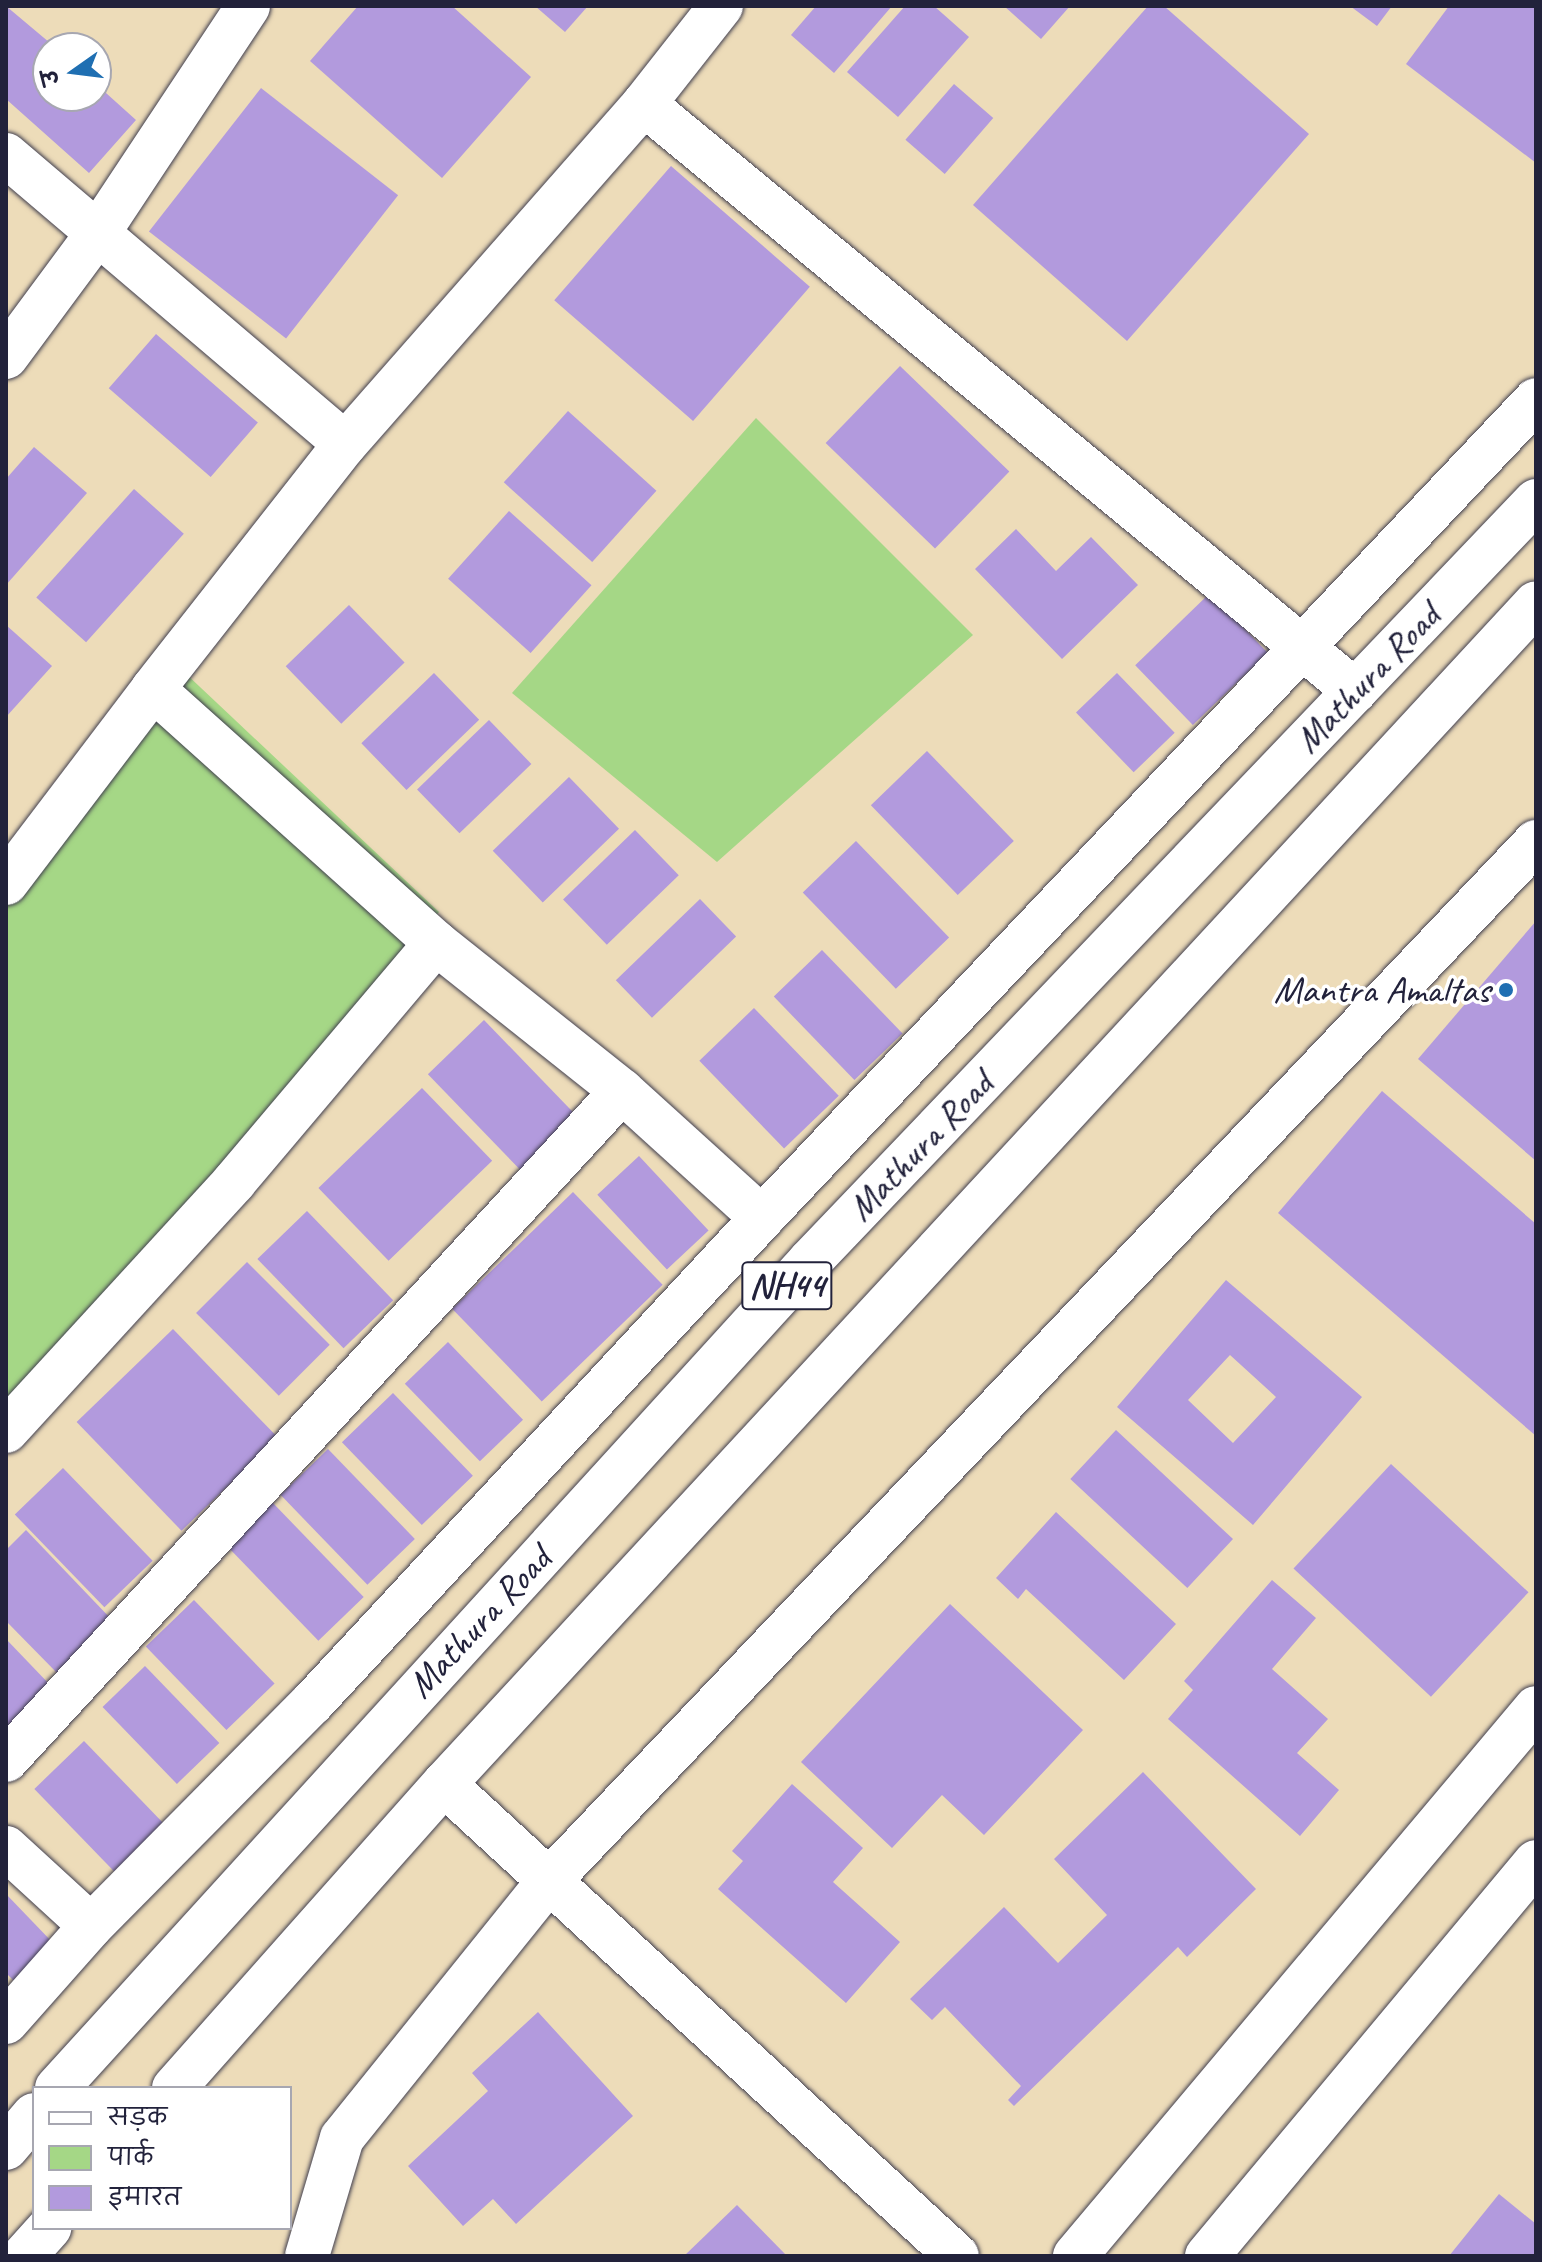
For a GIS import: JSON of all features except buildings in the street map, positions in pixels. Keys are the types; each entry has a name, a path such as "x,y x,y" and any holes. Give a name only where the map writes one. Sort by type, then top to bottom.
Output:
{"main road":[{"path":"6,357 100,230 248,6"},
{"path":"6,883 345,444 644,104 721,6"},
{"path":"644,104 1355,691"},
{"path":"6,155 100,230 345,444"},
{"path":"6,2022 91,1926 312,1703 762,1218 1536,400"},
{"name":"Mathura Road","path":"59,2086 799,1273 1536,501"},
{"name":"Mathura Road","path":"176,2086 444,1784 1536,603"},
{"path":"153,689 436,943 622,1091 762,1218"},
{"path":"307,2256 342,2138 547,1883 1536,842"},
{"path":"6,1431 234,1182 436,943"},
{"path":"6,1760 622,1091"},
{"path":"1075,2256 1536,1708"},
{"path":"444,1784 547,1883 957,2256"},
{"path":"6,1848 91,1926"},
{"path":"1207,2256 1536,1862"},
{"path":"6,2148 32,2117"},
{"path":"24,2256 47,2230"}],"green space":[{"path":"756,418 973,635 717,862 512,693"},
{"path":"165,654 439,912 6,1412 6,854"}],"place":[{"name":"Mantra Amaltas","path":"1506,990"}]}
